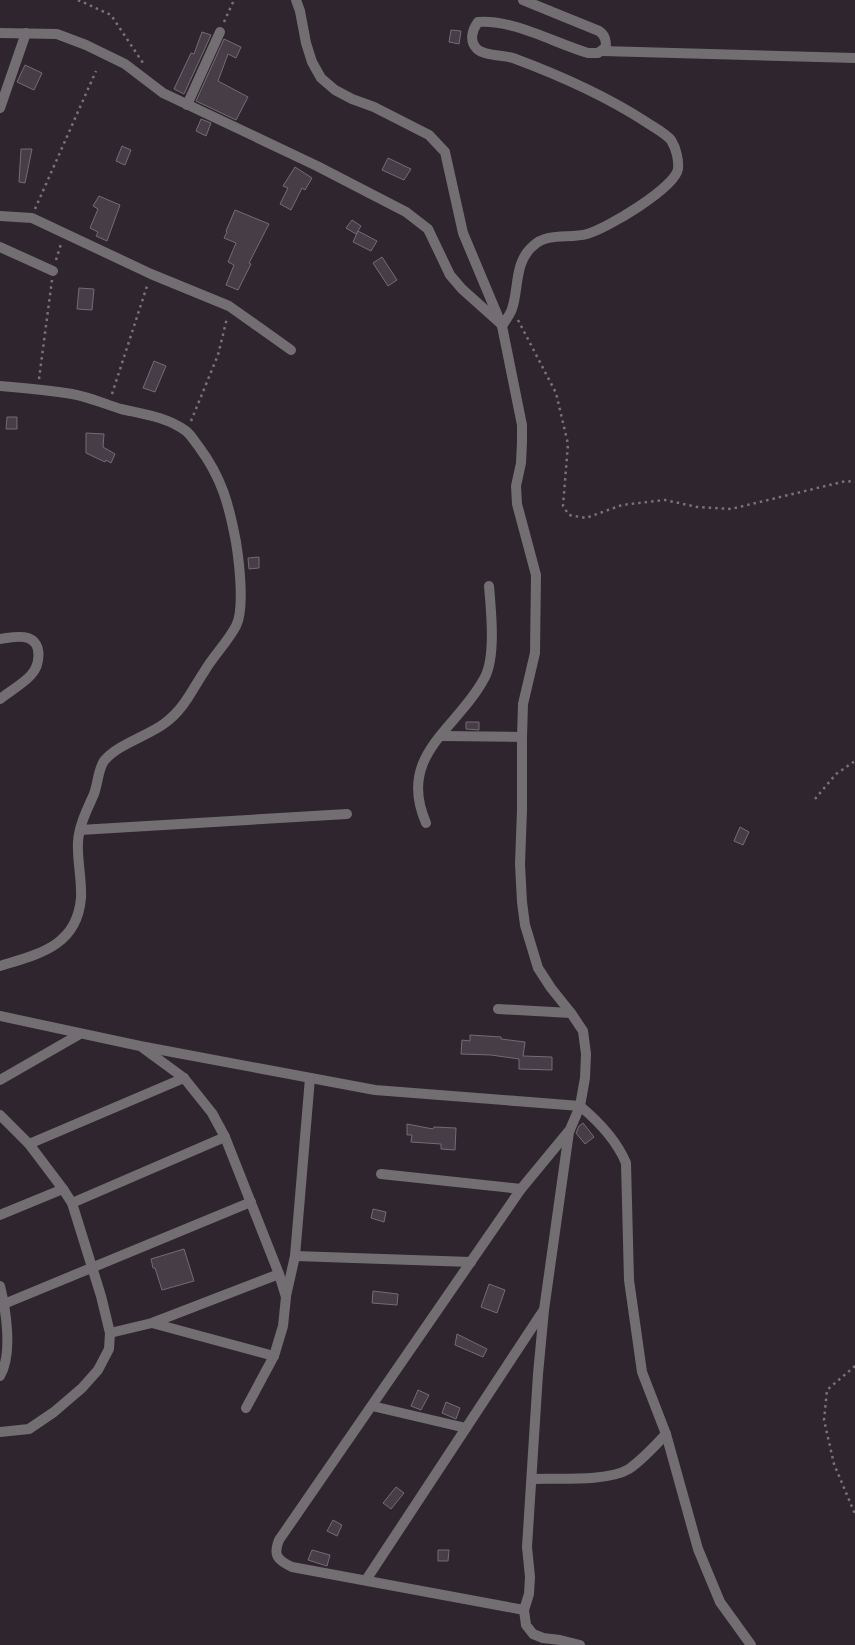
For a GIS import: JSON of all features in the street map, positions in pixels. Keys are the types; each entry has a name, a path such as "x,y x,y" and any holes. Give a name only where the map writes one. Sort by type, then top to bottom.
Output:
{"street":[{"path":"296,0 312,62 321,78 335,90 352,99 374,107 429,135 445,152 463,233 502,326 522,425 521,463 516,486 517,504 536,574 535,653 524,704 522,737 520,864 522,902 525,925 538,968 583,1031 586,1054 585,1078 580,1106 569,1132 544,1310 527,1547 530,1577 529,1594 524,1610 526,1625 533,1634 543,1638 580,1645"},
{"path":"523,0 604,34 606,47 602,51"},
{"path":"502,326 512,309 516,281 522,263 531,247 539,241 551,237 587,234 613,224 638,208 673,179 678,171 678,160 671,141 664,134 632,113 566,80 511,58 481,53 473,42 472,34 478,22 488,21 509,25 588,53 602,51 855,58"},
{"path":"187,105 220,32"},
{"path":"0,33 56,34 86,45 125,64 163,93 317,166 418,220 428,229 450,276 502,326"},
{"path":"0,108 26,33"},
{"path":"0,216 32,218 151,274 229,306 290,350"},
{"path":"0,247 53,272"},
{"path":"0,386 74,394 108,405 157,417 187,432 205,455 224,489 232,521 239,564 240,611 236,625 179,711 165,723 113,753 104,762 96,789 82,819 78,841 81,897 78,917 71,932 54,945 36,955 0,966"},
{"path":"426,823 420,810 417,786 421,768 428,751 471,698 486,676 490,658 492,626 489,586"},
{"path":"0,638 21,636 30,638 37,646 39,655 37,666 31,675 0,699"},
{"path":"441,736 522,737"},
{"path":"80,830 347,814"},
{"path":"498,1009 571,1013"},
{"path":"0,1016 140,1046 375,1090 580,1106 590,1114 615,1142 626,1163 629,1280 642,1372 666,1434 698,1549 720,1602 751,1645"},
{"path":"0,1080 80,1034"},
{"path":"140,1046 184,1078 212,1113 225,1136 279,1274 286,1297"},
{"path":"29,1144 184,1078"},
{"path":"246,1408 274,1356 283,1326 286,1297 295,1256 310,1078"},
{"path":"0,1432 29,1428 54,1412 75,1394 98,1370 109,1349 110,1333 102,1296 72,1203 63,1188 29,1144 1,1117"},
{"path":"524,1610 292,1568 283,1563 277,1556 276,1549 279,1540 521,1189 569,1132"},
{"path":"72,1203 225,1136"},
{"path":"381,1174 521,1189"},
{"path":"0,1215 63,1188"},
{"path":"4,1304 251,1202"},
{"path":"295,1256 471,1262"},
{"path":"110,1333 152,1323 279,1274"},
{"path":"0,1286 4,1304 7,1348 3,1371 0,1376"},
{"path":"366,1580 544,1310"},
{"path":"152,1323 274,1356"},
{"path":"372,1406 466,1428"},
{"path":"532,1479 608,1477 628,1470 645,1456 666,1434"}],"path":[{"path":"78,0 111,15 148,70"},
{"path":"220,32 234,0"},
{"path":"32,218 96,71"},
{"path":"37,389 53,272 64,233"},
{"path":"108,405 151,274"},
{"path":"187,432 218,355 229,306"},
{"path":"512,309 556,394 568,444 563,506 569,516 586,518 622,505 664,500 697,507 731,510 846,481 855,482"},
{"path":"815,800 836,774 855,761"},
{"path":"855,1366 827,1390 824,1420 834,1464 855,1514"}],"building":[{"path":"451,30 461,31 459,44 449,42"},
{"path":"202,32 211,35 184,94 174,89 191,53 194,54"},
{"path":"224,39 241,47 236,58 228,54 218,81 248,97 236,120 196,101"},
{"path":"25,65 42,73 34,90 17,82"},
{"path":"201,119 211,123 206,136 196,131"},
{"path":"122,146 131,150 125,165 116,161"},
{"path":"21,149 32,149 25,183 19,182"},
{"path":"388,158 411,169 404,180 382,170"},
{"path":"295,167 312,178 305,190 302,188 291,210 280,204 288,188 283,186"},
{"path":"99,196 120,205 107,241 96,236 98,232 90,228 98,209 93,206"},
{"path":"235,210 269,224 249,263 251,264 238,290 226,285 234,265 228,262 236,243 224,238"},
{"path":"352,220 361,226 356,234 346,228"},
{"path":"358,231 377,241 371,251 353,242"},
{"path":"382,257 397,280 388,286 373,263"},
{"path":"79,288 94,289 92,310 77,309"},
{"path":"154,361 166,366 155,392 143,388"},
{"path":"7,417 17,417 17,429 6,429"},
{"path":"86,433 104,434 103,447 115,454 111,463 86,453"},
{"path":"259,557 259,568 249,569 248,558"},
{"path":"466,722 479,722 479,730 466,729"},
{"path":"740,827 749,832 743,845 734,841"},
{"path":"470,1035 501,1037 501,1039 525,1042 523,1056 552,1057 552,1070 519,1069 519,1059 491,1055 461,1054 462,1040 470,1041"},
{"path":"583,1123 594,1137 585,1144 576,1133 579,1126"},
{"path":"407,1124 433,1129 434,1127 456,1128 455,1150 441,1149 441,1144 411,1142 412,1135 407,1135"},
{"path":"373,1209 386,1212 384,1222 371,1218"},
{"path":"184,1249 194,1281 162,1290 151,1259"},
{"path":"489,1284 505,1290 497,1313 481,1307"},
{"path":"373,1291 398,1294 397,1305 372,1303"},
{"path":"457,1334 487,1349 483,1357 455,1345"},
{"path":"418,1390 429,1395 421,1410 411,1406"},
{"path":"446,1402 460,1408 456,1419 442,1413"},
{"path":"396,1487 404,1493 391,1509 383,1503"},
{"path":"333,1520 342,1525 337,1536 327,1531"},
{"path":"312,1550 330,1555 327,1566 308,1560"},
{"path":"438,1550 449,1550 448,1561 438,1561"}]}
